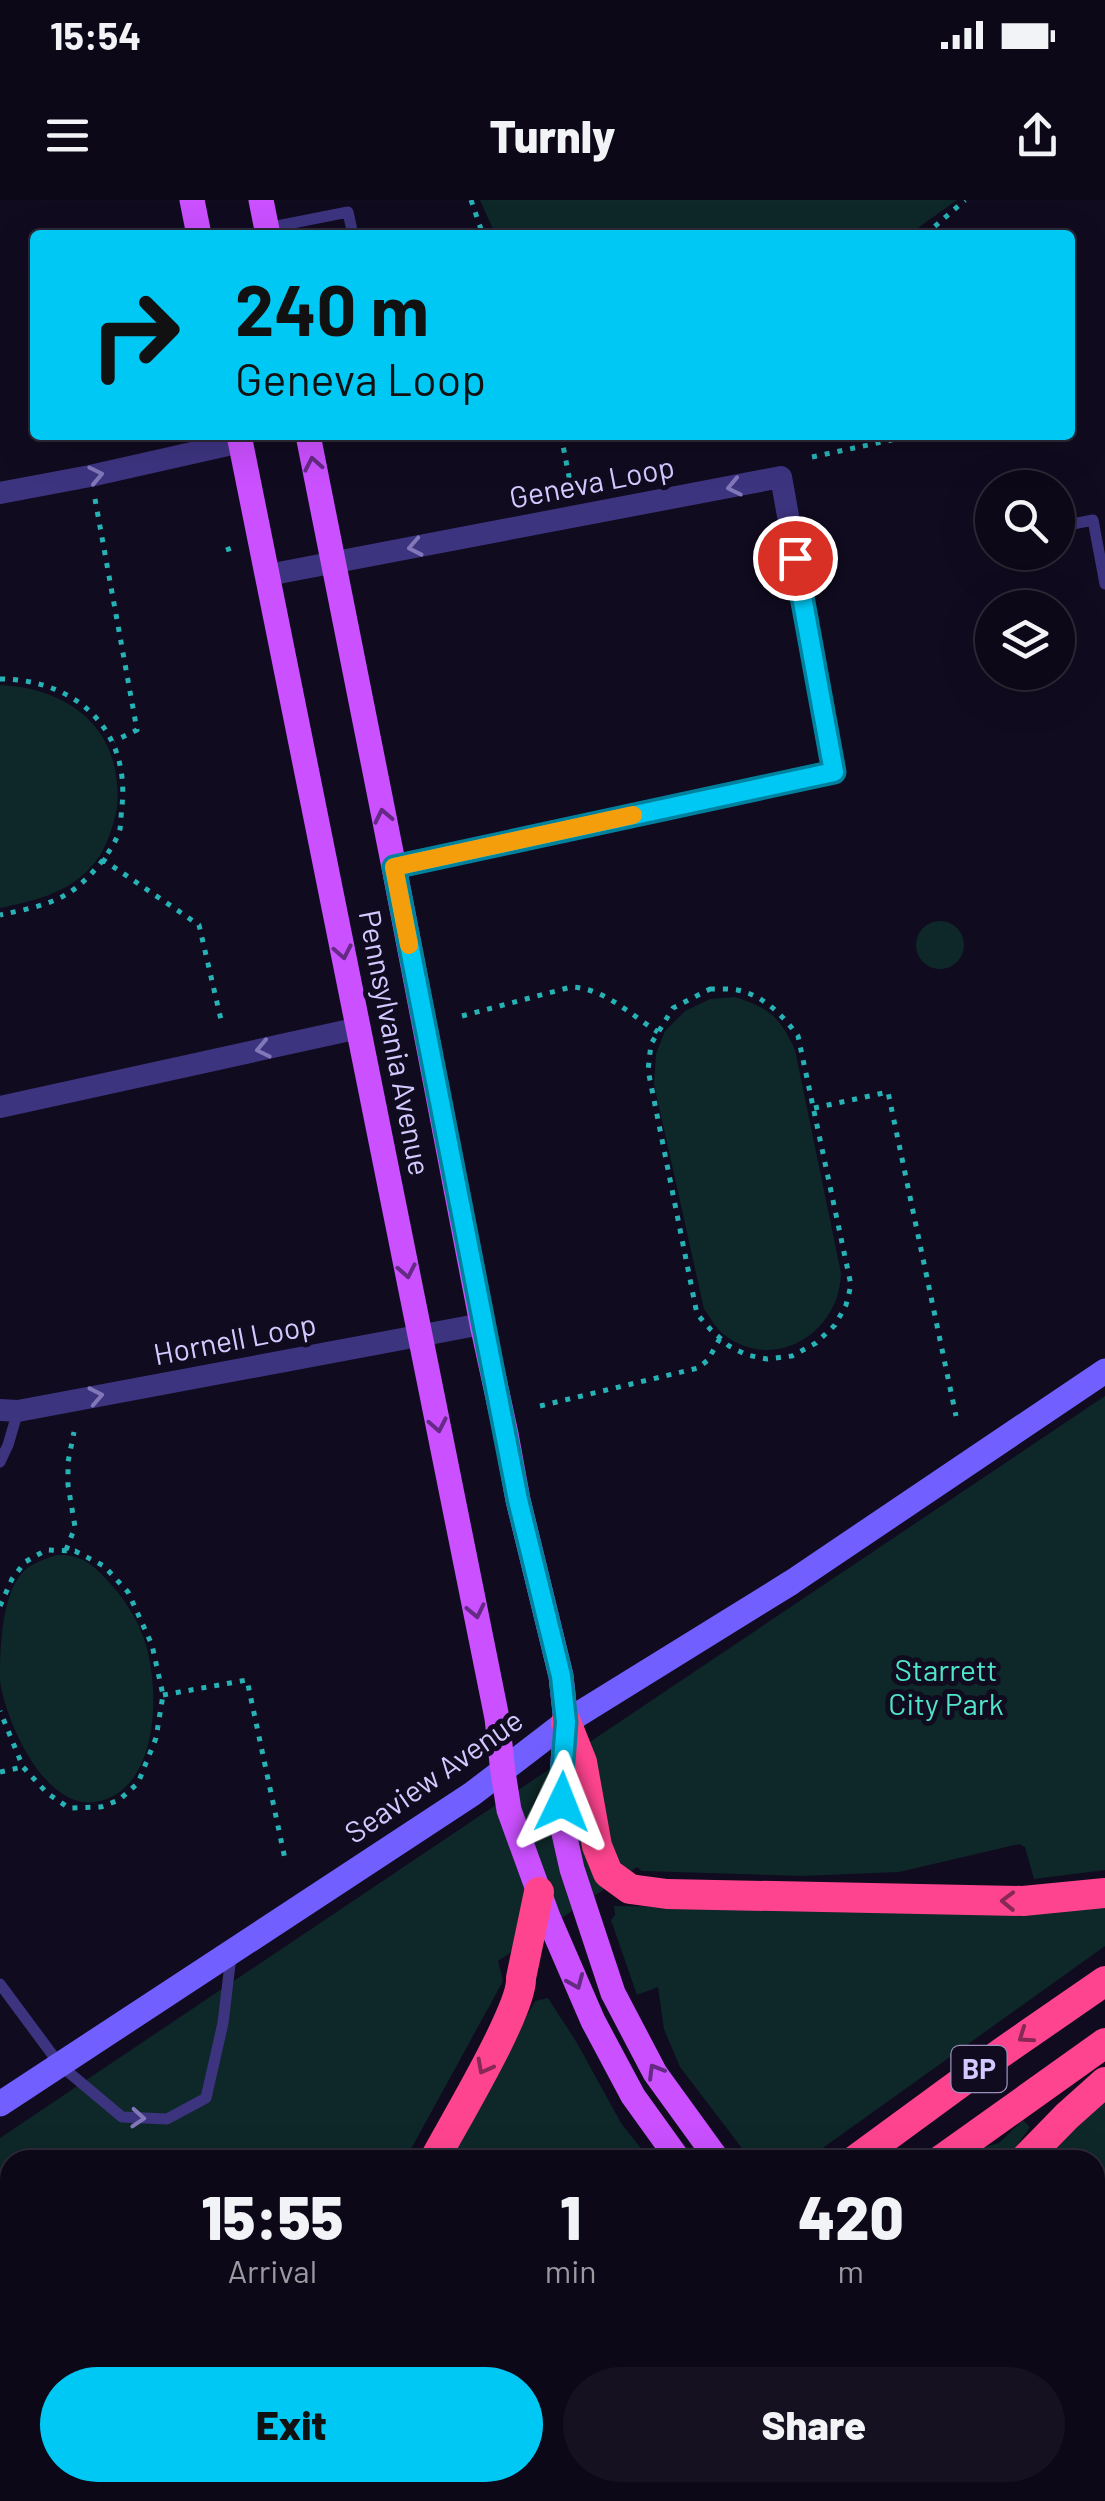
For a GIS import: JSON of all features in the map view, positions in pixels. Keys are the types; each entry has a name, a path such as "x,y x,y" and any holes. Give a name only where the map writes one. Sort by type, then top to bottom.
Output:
{"highway":[{"path":"566,1722 582,1762 597,1846 608,1873 630,1889 667,1894 1023,1901 1105,1894"},
{"path":"439,2150 522,1984 539,1892"},
{"name":"BP","path":"868,2150 1105,1981"},
{"name":"BP","path":"955,2150 1105,2043"},
{"path":"1034,2150 1105,2082"}],"main road":[{"path":"192,200 198,230"},
{"path":"261,200 267,230"},
{"name":"Pennsylvania Avenue","path":"240,440 498,1718 510,1810 539,1892 593,2021 633,2096 673,2150"},
{"name":"Pennsylvania Avenue","path":"309,440 482,1324 518,1500 561,1676 566,1722 562,1829 613,1993 655,2073 710,2150"}],"street":[{"path":"0,493 90,476 232,440"},
{"name":"Geneva Loop","path":"268,575 780,477 834,772 394,867"},
{"path":"0,1107 358,1028"},
{"name":"Hornell Loop","path":"9,1411 482,1324"},
{"name":"Seaview Avenue","path":"0,2104 503,1772 566,1722 792,1582 1105,1371"}],"lane":[{"path":"271,230 348,212 351,230"},
{"path":"1075,524 1093,520 1105,584"},
{"path":"0,1462 8,1445 9,1411"},
{"path":"0,1984 60,2065 122,2118 166,2120 206,2098 224,2023 232,1953"}],"path":[{"path":"471,200 481,230"},
{"path":"931,230 965,200"},
{"path":"562,440 570,482"},
{"path":"812,457 892,440"},
{"path":"90,476 138,730 114,741"},
{"path":"0,679 24,679 56,688 98,719 114,741 122,768 123,798 119,832 89,877 52,902 0,915"},
{"path":"102,859 199,925 222,1024"},
{"path":"462,1016 571,987 585,988 658,1032"},
{"path":"710,989 745,992 770,1006 798,1036 813,1108 851,1285 835,1325 816,1344 792,1356 767,1359 729,1346 698,1314 648,1070 651,1044 673,1008 691,998 710,989"},
{"path":"813,1108 888,1092 956,1416"},
{"path":"540,1406 698,1368 708,1360 720,1338"},
{"path":"66,1550 75,1526 68,1486 74,1432"},
{"path":"0,1606 25,1562 46,1550 75,1550 104,1566 128,1592 152,1645 163,1695 156,1738 138,1783 118,1800 101,1806 69,1808 48,1793 23,1767 0,1711"},
{"path":"163,1695 247,1680 284,1859"},
{"path":"0,1772 23,1767"}],"green space":[{"path":"480,200 957,200 915,230 492,227"},
{"path":"0,685 59,699 90,721 111,754 118,798 105,846 81,877 48,895 0,908"},
{"path":"940,921 957,928 964,945 957,962 940,969 923,962 916,945 923,928"},
{"path":"735,997 772,1015 795,1050 841,1273 838,1294 817,1329 782,1348 763,1350 743,1345 723,1334 704,1309 654,1084 656,1054 665,1031 685,1011 710,999"},
{"name":"Starrett City Park","path":"1105,1396 1105,1870 1034,1879 1025,1847 1019,1844 899,1872 802,1876 642,1871 637,1867 498,1961 503,1981 410,2150 0,2150 0,2138"},
{"path":"57,1555 86,1561 114,1587 138,1623 153,1683 150,1735 144,1759 132,1779 116,1794 95,1802 59,1792 44,1778 19,1739 0,1681 3,1624 10,1594 30,1566"},
{"path":"1105,1905 1105,1946 820,2150 743,2150 680,2067 664,2029 658,1987 637,1995 611,1920 614,1906 1011,1911"},
{"path":"548,1998 621,2123 642,2150 454,2150 535,2001"},
{"path":"1105,2094 1105,2150 1048,2150"},
{"path":"1023,2120 1030,2127 1014,2150 981,2150 999,2143"}],"slow traffic":[{"path":"409,945 394,867 633,815"}],"route":[{"path":"562,1802 566,1722 561,1676 518,1500 394,867 834,772 795,558"}]}
